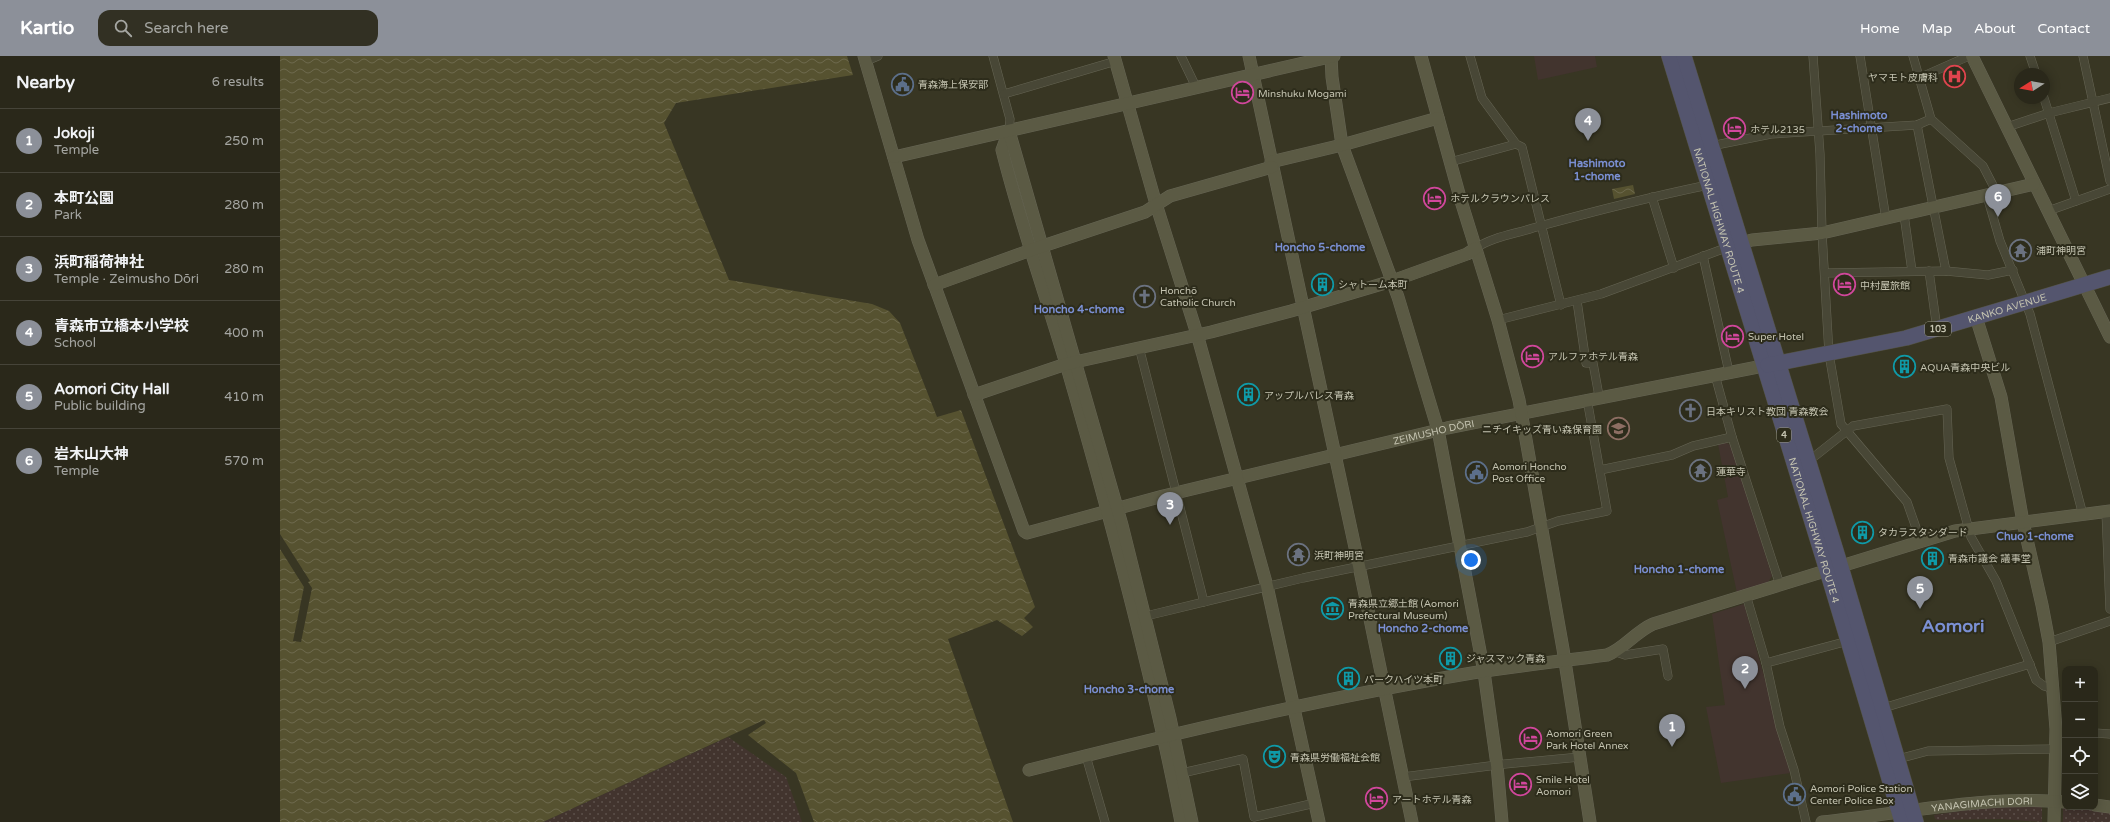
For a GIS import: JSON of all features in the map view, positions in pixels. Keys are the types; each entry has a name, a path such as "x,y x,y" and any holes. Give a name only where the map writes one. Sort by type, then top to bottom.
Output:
{"highway":[{"name":"NATIONAL HIGHWAY ROUTE 4","path":"1669,56 1708,185 1734,245"},
{"name":"NATIONAL HIGHWAY ROUTE 4","path":"1684,56 1711,146 1734,245 1770,365 1834,569 1883,708 1898,759 1908,817"},
{"name":"KANKO AVENUE","path":"1770,365 1906,338 2110,277"},
{"name":"NATIONAL HIGHWAY ROUTE 4","path":"1770,365 1807,458 1834,569 1848,641 1908,817"}],"street":[{"path":"865,58 878,56"},
{"path":"993,56 1010,119 1009,131 1002,150 1036,248 1071,363 1112,509 1168,736 1182,773 1192,822"},
{"path":"1181,56 1196,87"},
{"path":"1248,56 1335,453 1412,822"},
{"path":"894,157 1332,56 1332,77 1342,145 1392,281 1438,430 1484,672 1497,765 1502,822"},
{"path":"1421,56 1450,162 1498,320 1521,412 1565,661 1590,822"},
{"path":"1470,56 1482,98 1516,144 1522,148 1561,305"},
{"path":"1813,56 1819,130 1822,234 1829,354 1841,424 1907,502 1914,517 1921,542"},
{"path":"1860,56 1886,219"},
{"path":"1914,56 1931,119 1983,166 1992,194 2000,241 2014,270 2026,302 2083,515"},
{"path":"1919,78 1970,56 2110,335"},
{"path":"2030,56 2034,68"},
{"path":"2083,56 2110,181"},
{"name":"ZEIMUSHO DŌRI","path":"865,58 904,196 934,285 1024,531 1030,534 1112,509 1335,453 1599,396 1770,365"},
{"path":"1004,94 1115,58 1156,204 1197,334 1267,586 1319,822"},
{"path":"2006,127 2049,113 2110,98"},
{"path":"2046,104 2076,201"},
{"path":"934,285 1036,248 1130,218 1145,212 1170,196 1271,164 1438,118"},
{"path":"1711,146 1771,134 1917,125 1931,119"},
{"path":"1917,125 1946,271"},
{"path":"1450,162 1516,144"},
{"path":"1498,320 1601,294 1703,256 1752,240 1822,234 2034,184"},
{"path":"974,395 1071,363 1139,346 1211,332 1392,281 1467,254 1486,242 1652,197 1708,185"},
{"path":"2048,211 2110,189"},
{"path":"1652,197 1674,268"},
{"path":"1904,215 1912,271"},
{"path":"1703,256 1729,372"},
{"path":"1825,273 1946,271 1988,276 2014,270"},
{"path":"1929,271 1937,329"},
{"path":"1577,301 1586,363 1593,363 1599,396"},
{"path":"1976,317 2001,397 2023,522 2049,642 2060,730 2055,749 2059,802 2054,822"},
{"path":"1139,346 1204,602"},
{"path":"1715,375 1732,437 1780,585"},
{"path":"1146,616 1267,586 1527,532 1558,521 1607,511 1587,399"},
{"path":"1807,458 1815,456 1853,426 1947,409 1949,458 1971,537 1996,581 2039,683 2054,689"},
{"path":"1600,470 1672,455 1692,446 1732,437"},
{"path":"1112,509 1146,616 1168,736 1181,822"},
{"path":"1029,770 1168,736 1385,690 1484,672 1607,655 1616,652 1642,629 1780,585 1969,528 2108,512 2110,609"},
{"path":"1746,596 1766,662 1780,727 1794,770 1806,822"},
{"path":"2049,642 2110,621"},
{"path":"1766,662 1848,641"},
{"path":"1616,652 1625,655 1663,649 1668,676"},
{"path":"1883,708 2030,664"},
{"path":"2098,733 2110,734"},
{"path":"1898,759 1928,751 2055,749"},
{"path":"1086,756 1105,822"},
{"path":"1403,777 1497,765 1580,757"},
{"path":"1182,773 1243,759 1254,817 1315,804"},
{"name":"YANAGIMACHI DORI","path":"1822,822 1908,817 2001,802 2059,802"},
{"path":"2098,805 2110,807"}],"shaded area":[{"path":"1534,56 1595,56 1597,67 1538,80"},
{"path":"1725,442 1732,446 1772,576 1767,584 1737,593 1717,500 1728,497 1718,444"},
{"path":"1744,604 1791,773 1721,783 1706,707 1725,705 1712,614"},
{"path":"728,737 786,777 802,822 543,822"},
{"path":"2042,806 2042,822 2000,819 1938,820 1935,819 1934,815 1989,807"},
{"path":"2063,810 2110,810 2110,822 2063,822"}],"water":[{"path":"280,56 847,56 853,75 676,103 664,123 729,280 872,304 889,311 900,323 937,417 961,410 1035,607 1024,618 1033,627 1022,636 997,620 948,639 1013,822 814,822 796,773 748,735 766,723 764,720 543,822 280,822"},
{"path":"1633,185 1635,194 1614,199 1612,189"}],"pier":[{"path":"280,534 310,581 308,582 312,588 301,642 293,641 304,587 280,549"}],"place":[{"name":"ヤマモト皮膚科","path":"1954,77"},
{"name":"青森海上保安部","path":"903,84"},
{"name":"Minshuku Mogami","path":"1243,93"},
{"name":"ホテル2135","path":"1735,129"},
{"name":"青森市立橋本小学校","path":"1588,141"},
{"name":"ホテルクラウンパレス","path":"1435,198"},
{"name":"岩木山大神","path":"1998,217"},
{"name":"浦町神明宮","path":"2020,250"},
{"name":"シャトーム本町","path":"1323,284"},
{"name":"中村屋旅館","path":"1845,285"},
{"name":"Honchō Catholic Church","path":"1144,296"},
{"name":"Super Hotel","path":"1733,336"},
{"name":"アルファホテル青森","path":"1533,356"},
{"name":"AQUA青森中央ビル","path":"1904,367"},
{"name":"アップルパレス青森","path":"1248,395"},
{"name":"日本キリスト教団 青森教会","path":"1691,411"},
{"name":"ニチイキッズ青い森保育園","path":"1618,429"},
{"name":"蓮華寺","path":"1701,471"},
{"name":"Aomori Honcho Post Office","path":"1476,472"},
{"name":"浜町稲荷神社","path":"1170,525"},
{"name":"タカラスタンダード","path":"1862,532"},
{"name":"浜町神明宮","path":"1299,555"},
{"name":"青森市議会 議事堂","path":"1933,558"},
{"name":"青森県立郷土館 (Aomori Prefectural Museum)","path":"1332,609"},
{"name":"Aomori City Hall","path":"1920,609"},
{"name":"ジャスマック青森","path":"1450,658"},
{"name":"パークハイツ本町","path":"1349,679"},
{"name":"本町公園","path":"1745,689"},
{"name":"Aomori Green Park Hotel Annex","path":"1530,739"},
{"name":"Jokoji","path":"1672,747"},
{"name":"青森県労働福祉会館","path":"1274,757"},
{"name":"Smile Hotel Aomori","path":"1520,785"},
{"name":"Aomori Police Station Center Police Box","path":"1795,794"},
{"name":"アートホテル青森","path":"1377,799"}],"district":[{"name":"Hashimoto 2-chome","path":"1859,121"},
{"name":"Hashimoto 1-chome","path":"1597,169"},
{"name":"Honcho 5-chome","path":"1320,247"},
{"name":"Honcho 4-chome","path":"1079,309"},
{"name":"Chuo 1-chome","path":"2035,536"},
{"name":"Honcho 1-chome","path":"1679,569"},
{"name":"Aomori","path":"1953,626"},
{"name":"Honcho 2-chome","path":"1423,628"},
{"name":"Honcho 3-chome","path":"1129,689"}]}
